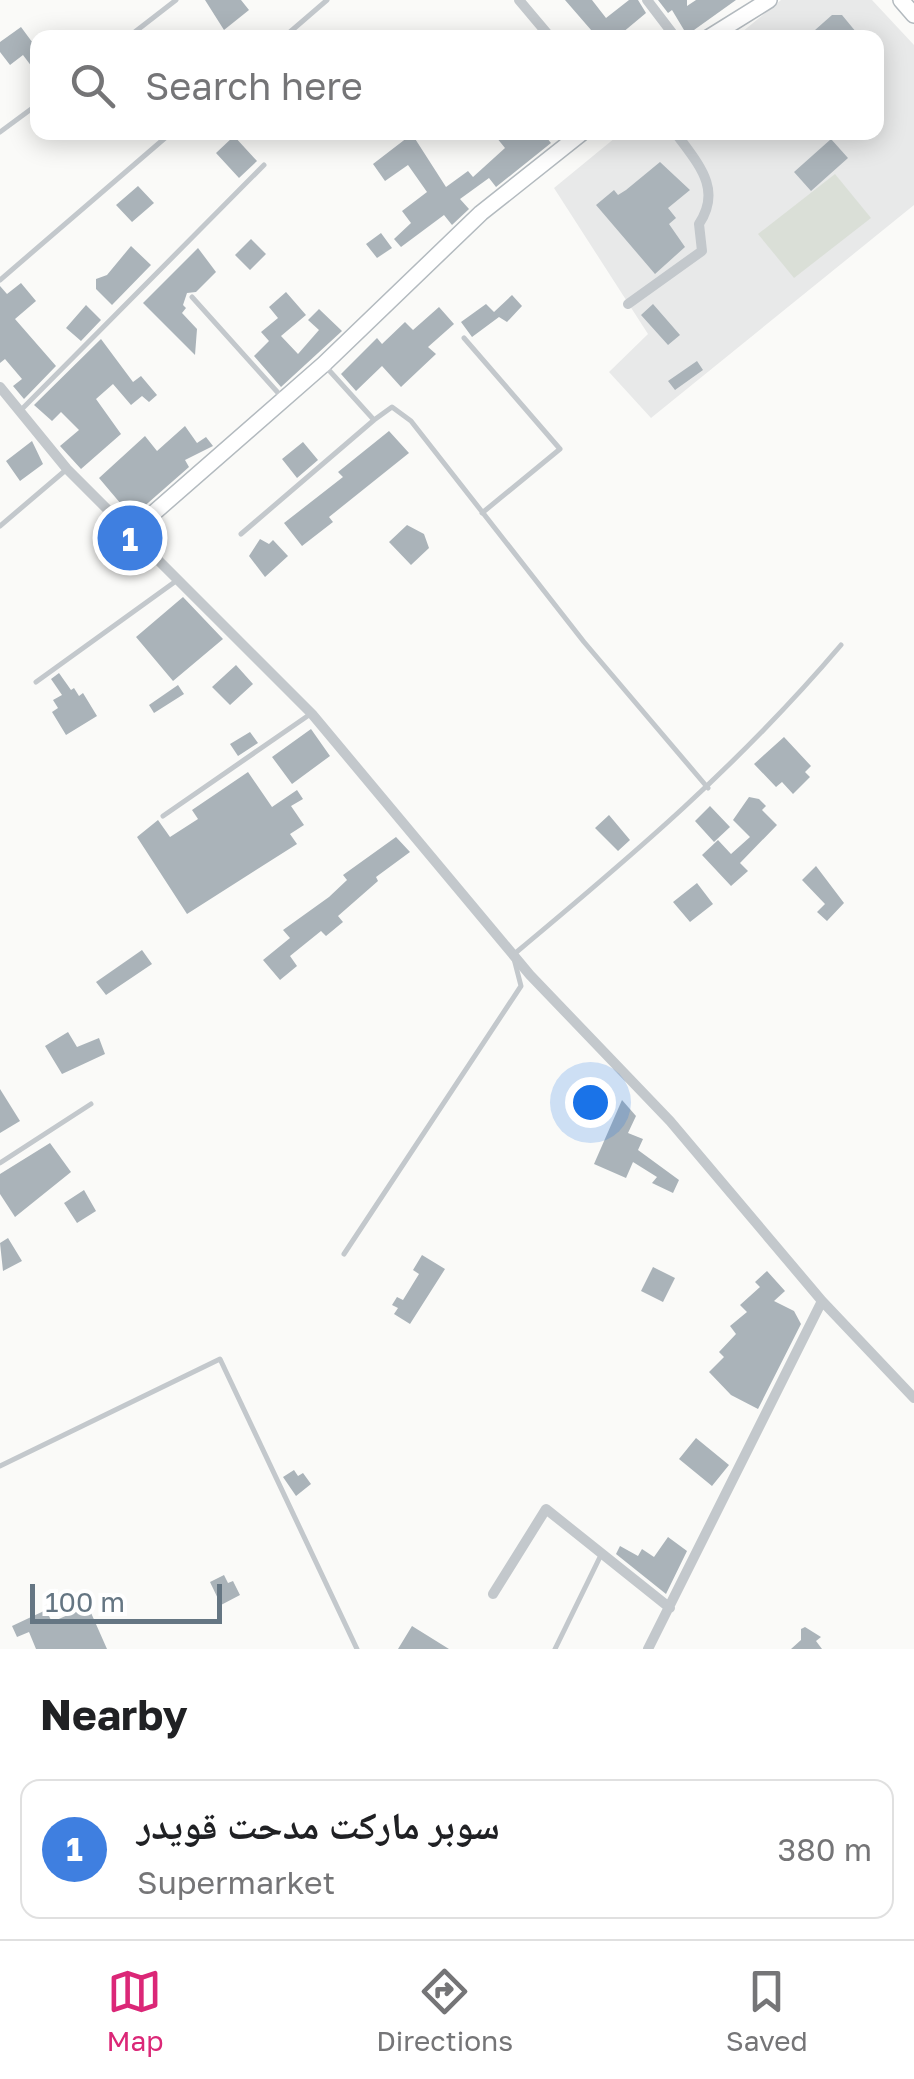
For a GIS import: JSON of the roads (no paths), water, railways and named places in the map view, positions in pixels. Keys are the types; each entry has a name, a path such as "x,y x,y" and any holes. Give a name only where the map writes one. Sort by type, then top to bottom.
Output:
{"street":[{"path":"518,0 543,30"},
{"path":"647,0 670,30"},
{"path":"721,30 769,0"},
{"path":"902,0 914,15"},
{"path":"133,530 324,364 481,213 573,140"},
{"path":"628,304 702,250 698,224 710,207 708,178 680,140"},
{"path":"0,387 67,469 133,530 312,714 513,956 670,1122 822,1301 914,1398"},
{"path":"648,1649 822,1301"},
{"path":"493,1594 546,1510 600,1558 670,1608"}],"lane":[{"path":"137,30 176,0"},
{"path":"292,30 327,0"},
{"path":"0,132 30,110"},
{"path":"0,280 163,140"},
{"path":"20,411 264,164"},
{"path":"192,297 284,399"},
{"path":"464,338 560,449 482,513"},
{"path":"324,364 374,420"},
{"path":"241,534 392,407 410,421 708,788"},
{"path":"0,526 67,469"},
{"path":"36,682 178,579"},
{"path":"344,1254 521,986 513,956 708,788 770,729 841,645"},
{"path":"163,816 312,714"},
{"path":"0,1163 91,1104"},
{"path":"0,1466 220,1359 357,1649"},
{"path":"555,1649 600,1558"}],"place":[{"name":"سوبر ماركت مدحت قويدر","path":"130,538"}]}
